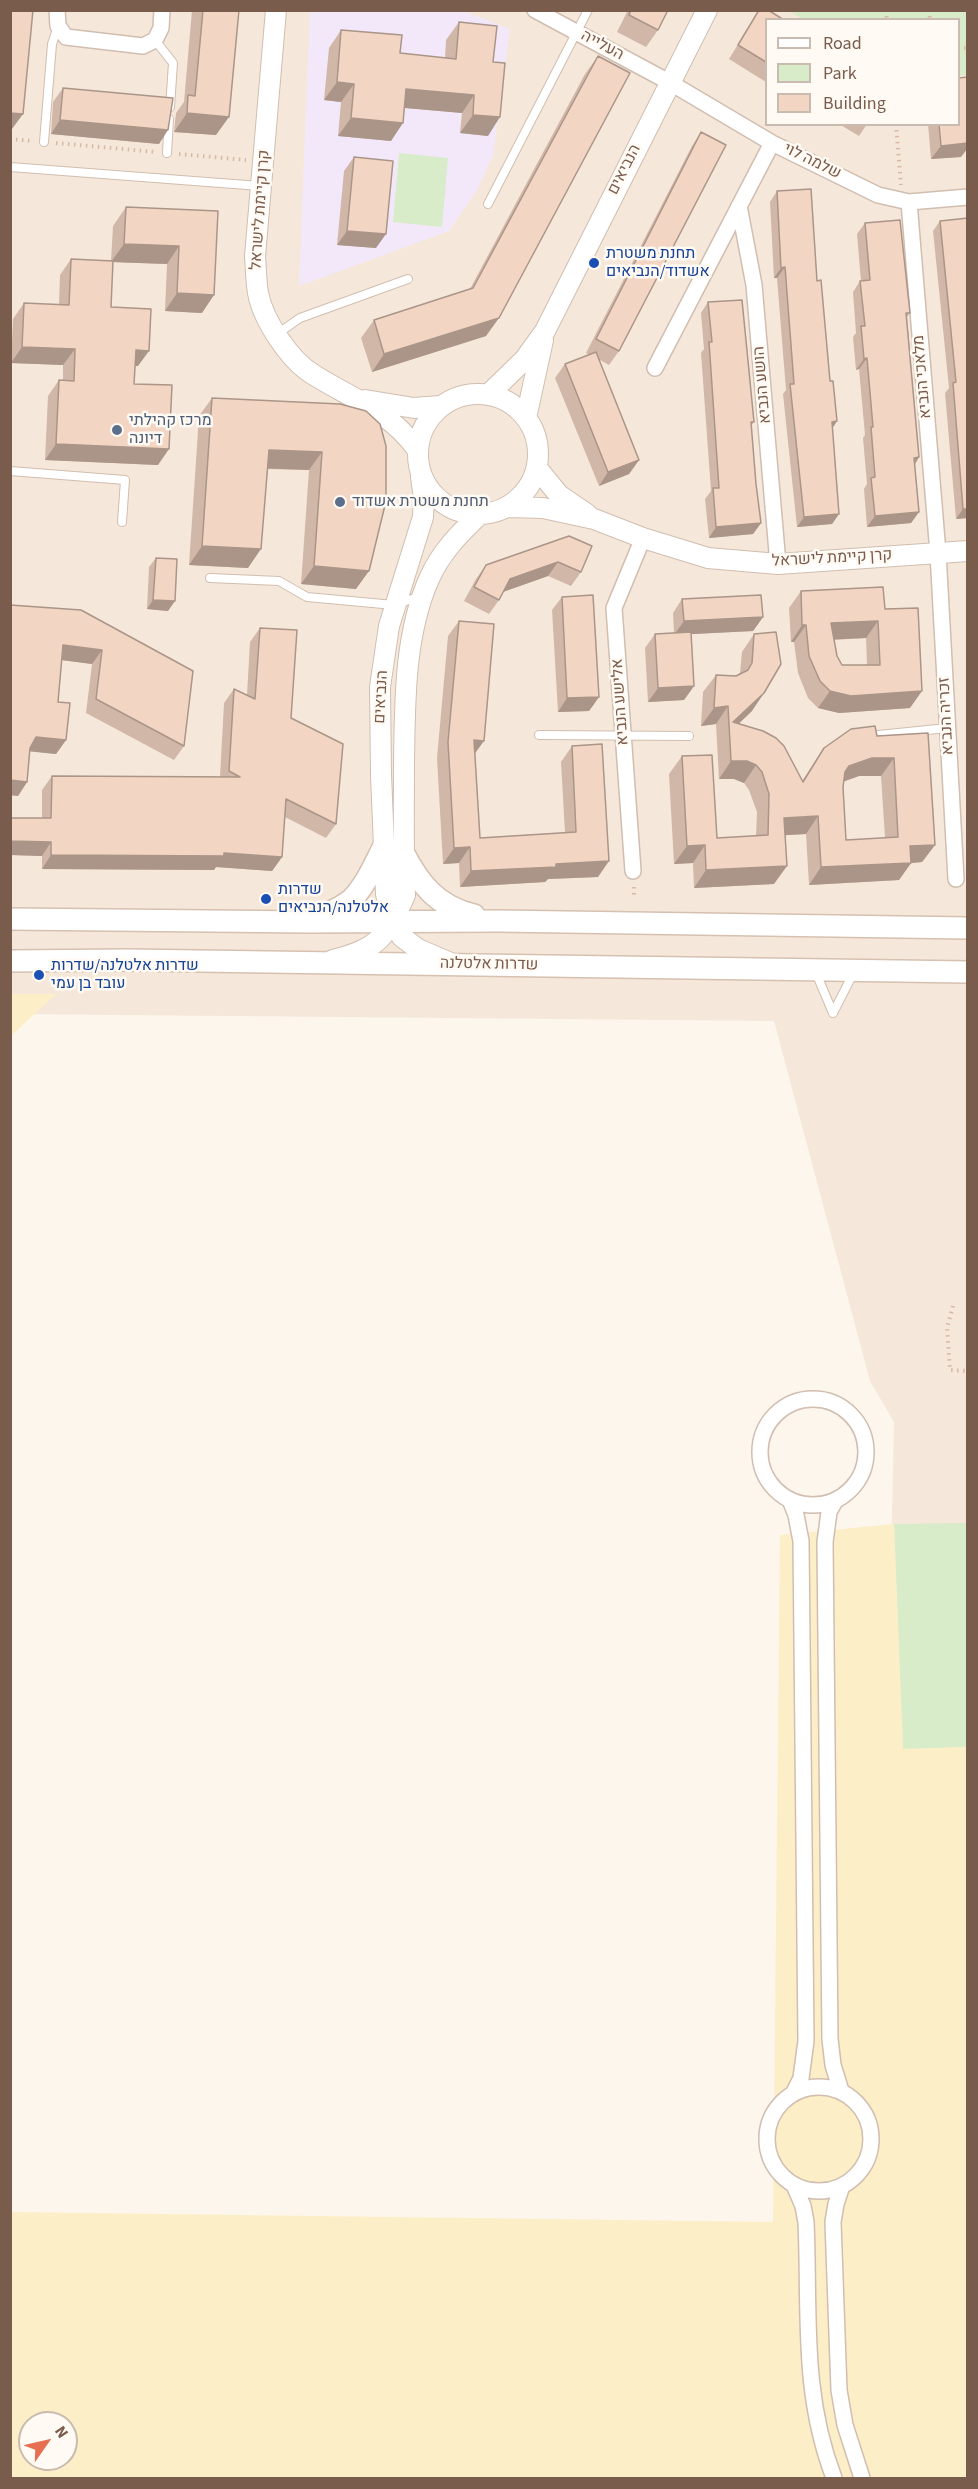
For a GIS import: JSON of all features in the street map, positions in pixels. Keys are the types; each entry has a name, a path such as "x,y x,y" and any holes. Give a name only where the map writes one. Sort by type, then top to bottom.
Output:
{"main road":[{"path":"309,922 341,907 352,899 394,849 435,898 449,907 468,914 498,921"},
{"path":"10,920 498,921 968,928"},
{"name":"שדרות אלטלנה","path":"10,961 453,964 968,972"}],"street":[{"path":"57,10 58,26 66,37 143,45 155,40 161,28 162,10"},
{"name":"קרן קיימת לישראל","path":"276,10 255,256 258,294 265,315 276,335 287,350 311,374 359,399 402,430 417,449"},
{"name":"העלייה","path":"535,10 669,82"},
{"name":"הנביאים","path":"489,394 524,360 545,331 707,10"},
{"name":"שלמה לוי","path":"669,82 772,143 878,195 906,201 968,197"},
{"path":"655,368 772,143"},
{"name":"מלאכי הנביא","path":"906,201 938,553"},
{"name":"הושע הנביא","path":"739,206 754,285 777,564"},
{"name":"הנביאים","path":"526,418 545,331"},
{"path":"489,394 510,403 526,418 537,442 537,468 531,483 508,507 479,515 451,508 434,495 422,477 417,449 420,433 428,418 440,406 463,395 489,394"},
{"name":"קרן קיימת לישראל","path":"359,399 414,408 440,406"},
{"name":"קרן קיימת לישראל","path":"537,468 559,495 594,519"},
{"name":"הנביאים","path":"322,963 358,953 383,938 405,895 394,849 380,687 394,605 422,524 424,498 422,477"},
{"name":"קרן קיימת לישראל","path":"508,507 543,508 594,519 643,538 708,558 777,564 968,551"},
{"name":"הנביאים","path":"394,849 408,663 424,593 429,578 451,542 479,515"},
{"name":"אלישע הנביא","path":"633,871 614,608 643,538"},
{"name":"זכריה הנביא","path":"938,553 956,879"},
{"path":"393,922 402,937 410,944 453,964"},
{"path":"815,1399 840,1406 851,1414 864,1438 865,1465 860,1477 845,1495 835,1501 812,1505 790,1500 772,1486 766,1476 760,1456 763,1434 768,1424 780,1411 802,1400 815,1399"},
{"path":"790,1500 798,1521 801,1541 806,2017 805,2060 801,2078 794,2092"},
{"path":"835,1501 829,1512 825,1542 830,2039 833,2065 842,2091"},
{"path":"794,2185 818,2191 842,2186 853,2179 868,2158 872,2132 862,2107 842,2091 818,2086 794,2092 786,2097 773,2113 767,2133 770,2157 776,2168 794,2185 803,2206 806,2222 808,2359 819,2432 834,2478"},
{"path":"842,2186 833,2223 836,2358 845,2426 862,2478"}],"lane":[{"path":"489,204 588,10"},
{"path":"44,142 52,44 58,26"},
{"path":"155,40 173,63 167,153"},
{"path":"10,167 262,186"},
{"path":"276,335 300,318 408,279"},
{"path":"10,471 125,480 122,522"},
{"path":"210,578 279,581 307,597 394,605 414,600 424,593"},
{"path":"859,737 947,728"},
{"path":"538,735 689,736"},
{"path":"814,969 833,1013 855,970"}],"path":[{"path":"896,126 906,201"},
{"path":"10,139 264,161"},
{"path":"953,1306 947,1328 950,1370 968,1371"}],"shaded area":[{"path":"11,11 967,11 967,1858 886,1783 894,1422 870,1381 774,1021 11,1014"},
{"path":"310,11 463,11 510,29 493,156 476,192 449,231 299,286"}],"green space":[{"path":"789,11 967,11 967,75 960,75 960,18 801,18"},
{"path":"399,153 448,158 442,227 393,222"},
{"path":"967,1523 967,1747 903,1749 894,1524"}],"sand":[{"path":"11,994 56,994 11,1036"},
{"path":"894,1524 903,1749 967,1747 967,2478 11,2478 11,2212 773,2222 780,1535"}],"building":[{"path":"10,10 33,10 23,114 10,113"},
{"path":"203,10 239,10 229,117 187,113 188,95 195,96"},
{"path":"631,10 668,10 658,30 629,15"},
{"path":"759,10 768,10 781,18 765,18 765,61 738,45"},
{"path":"459,22 497,26 493,62 505,63 500,117 473,115 474,95 406,89 403,123 351,118 354,84 337,82 341,30 402,35 400,53 456,59"},
{"path":"598,56 630,73 499,318 384,354 374,320 473,288"},
{"path":"968,77 968,143 941,146 939,126 960,126 960,78"},
{"path":"63,88 173,98 168,130 60,120"},
{"path":"701,132 726,145 619,351 596,339"},
{"path":"354,157 393,161 386,234 347,231"},
{"path":"811,189 817,281 821,280 830,381 833,381 837,421 832,422 839,514 804,517 790,384 794,384 785,267 781,268 777,191"},
{"path":"126,207 218,211 214,295 177,293 179,246 124,244"},
{"path":"968,218 968,509 963,509 953,383 956,382 940,221"},
{"path":"900,220 910,313 906,313 919,457 914,458 919,512 875,516 871,478 875,477 871,427 873,427 867,358 864,359 861,326 865,326 860,281 870,280 865,223"},
{"path":"71,259 113,261 111,307 151,309 149,351 136,350 134,384 172,385 169,449 56,444 59,380 74,381 75,349 22,347 24,303 69,305"},
{"path":"742,300 761,523 716,527 713,488 719,488 708,302"},
{"path":"596,352 639,460 608,472 565,364"},
{"name":"תחנת משטרת אשדוד","path":"212,398 340,404 366,411 380,424 386,446 386,501 369,571 314,566 322,452 269,450 261,549 202,546"},
{"path":"569,536 592,546 581,572 558,562 510,579 499,600 474,587 486,565"},
{"path":"156,558 177,559 175,601 153,600"},
{"path":"883,587 885,609 918,608 922,691 851,696 830,691 820,681 809,656 806,625 802,625 801,591","holes":["878,621 880,665 842,665 837,656 831,623"]},
{"path":"593,595 599,697 567,698 562,597"},
{"path":"761,595 763,617 684,621 682,599"},
{"path":"10,605 81,610 193,671 184,746 96,699 102,650 63,645 58,702 70,703 66,740 36,737 30,748 27,782 10,780"},
{"path":"459,621 494,624 484,741 474,740 480,838 576,832 572,746 602,744 609,861 556,864 556,867 471,871 470,847 454,848 448,742"},
{"path":"260,628 297,630 291,718 343,744 336,824 286,799 282,857 224,853 224,856 51,855 51,842 10,841 10,818 51,818 52,776 240,777 229,771 234,689 255,699"},
{"path":"691,632 694,686 658,688 655,634"},
{"path":"776,632 781,664 764,693 733,722 763,731 776,738 784,746 803,782 824,748 851,729 875,726 877,736 928,733 935,845 910,846 911,863 821,867 818,816 784,818 787,866 706,870 705,845 687,846 682,756 712,755 717,838 768,835 769,794 762,772 756,765 747,761 731,761 728,706 714,708 716,675 736,676 748,670 752,663 754,634","holes":["872,758 894,758 898,837 846,840 843,787 845,772 849,766"]}],"place":[{"name":"תחנת משטרת אשדוד/הנביאים","path":"594,263"},
{"name":"מרכז קהילתי דיונה","path":"117,430"},
{"name":"תחנת משטרת אשדוד","path":"340,502"},
{"name":"שדרות אלטלנה/הנביאים","path":"266,899"},
{"name":"שדרות אלטלנה/שדרות עובד בן עמי","path":"39,975"}]}
